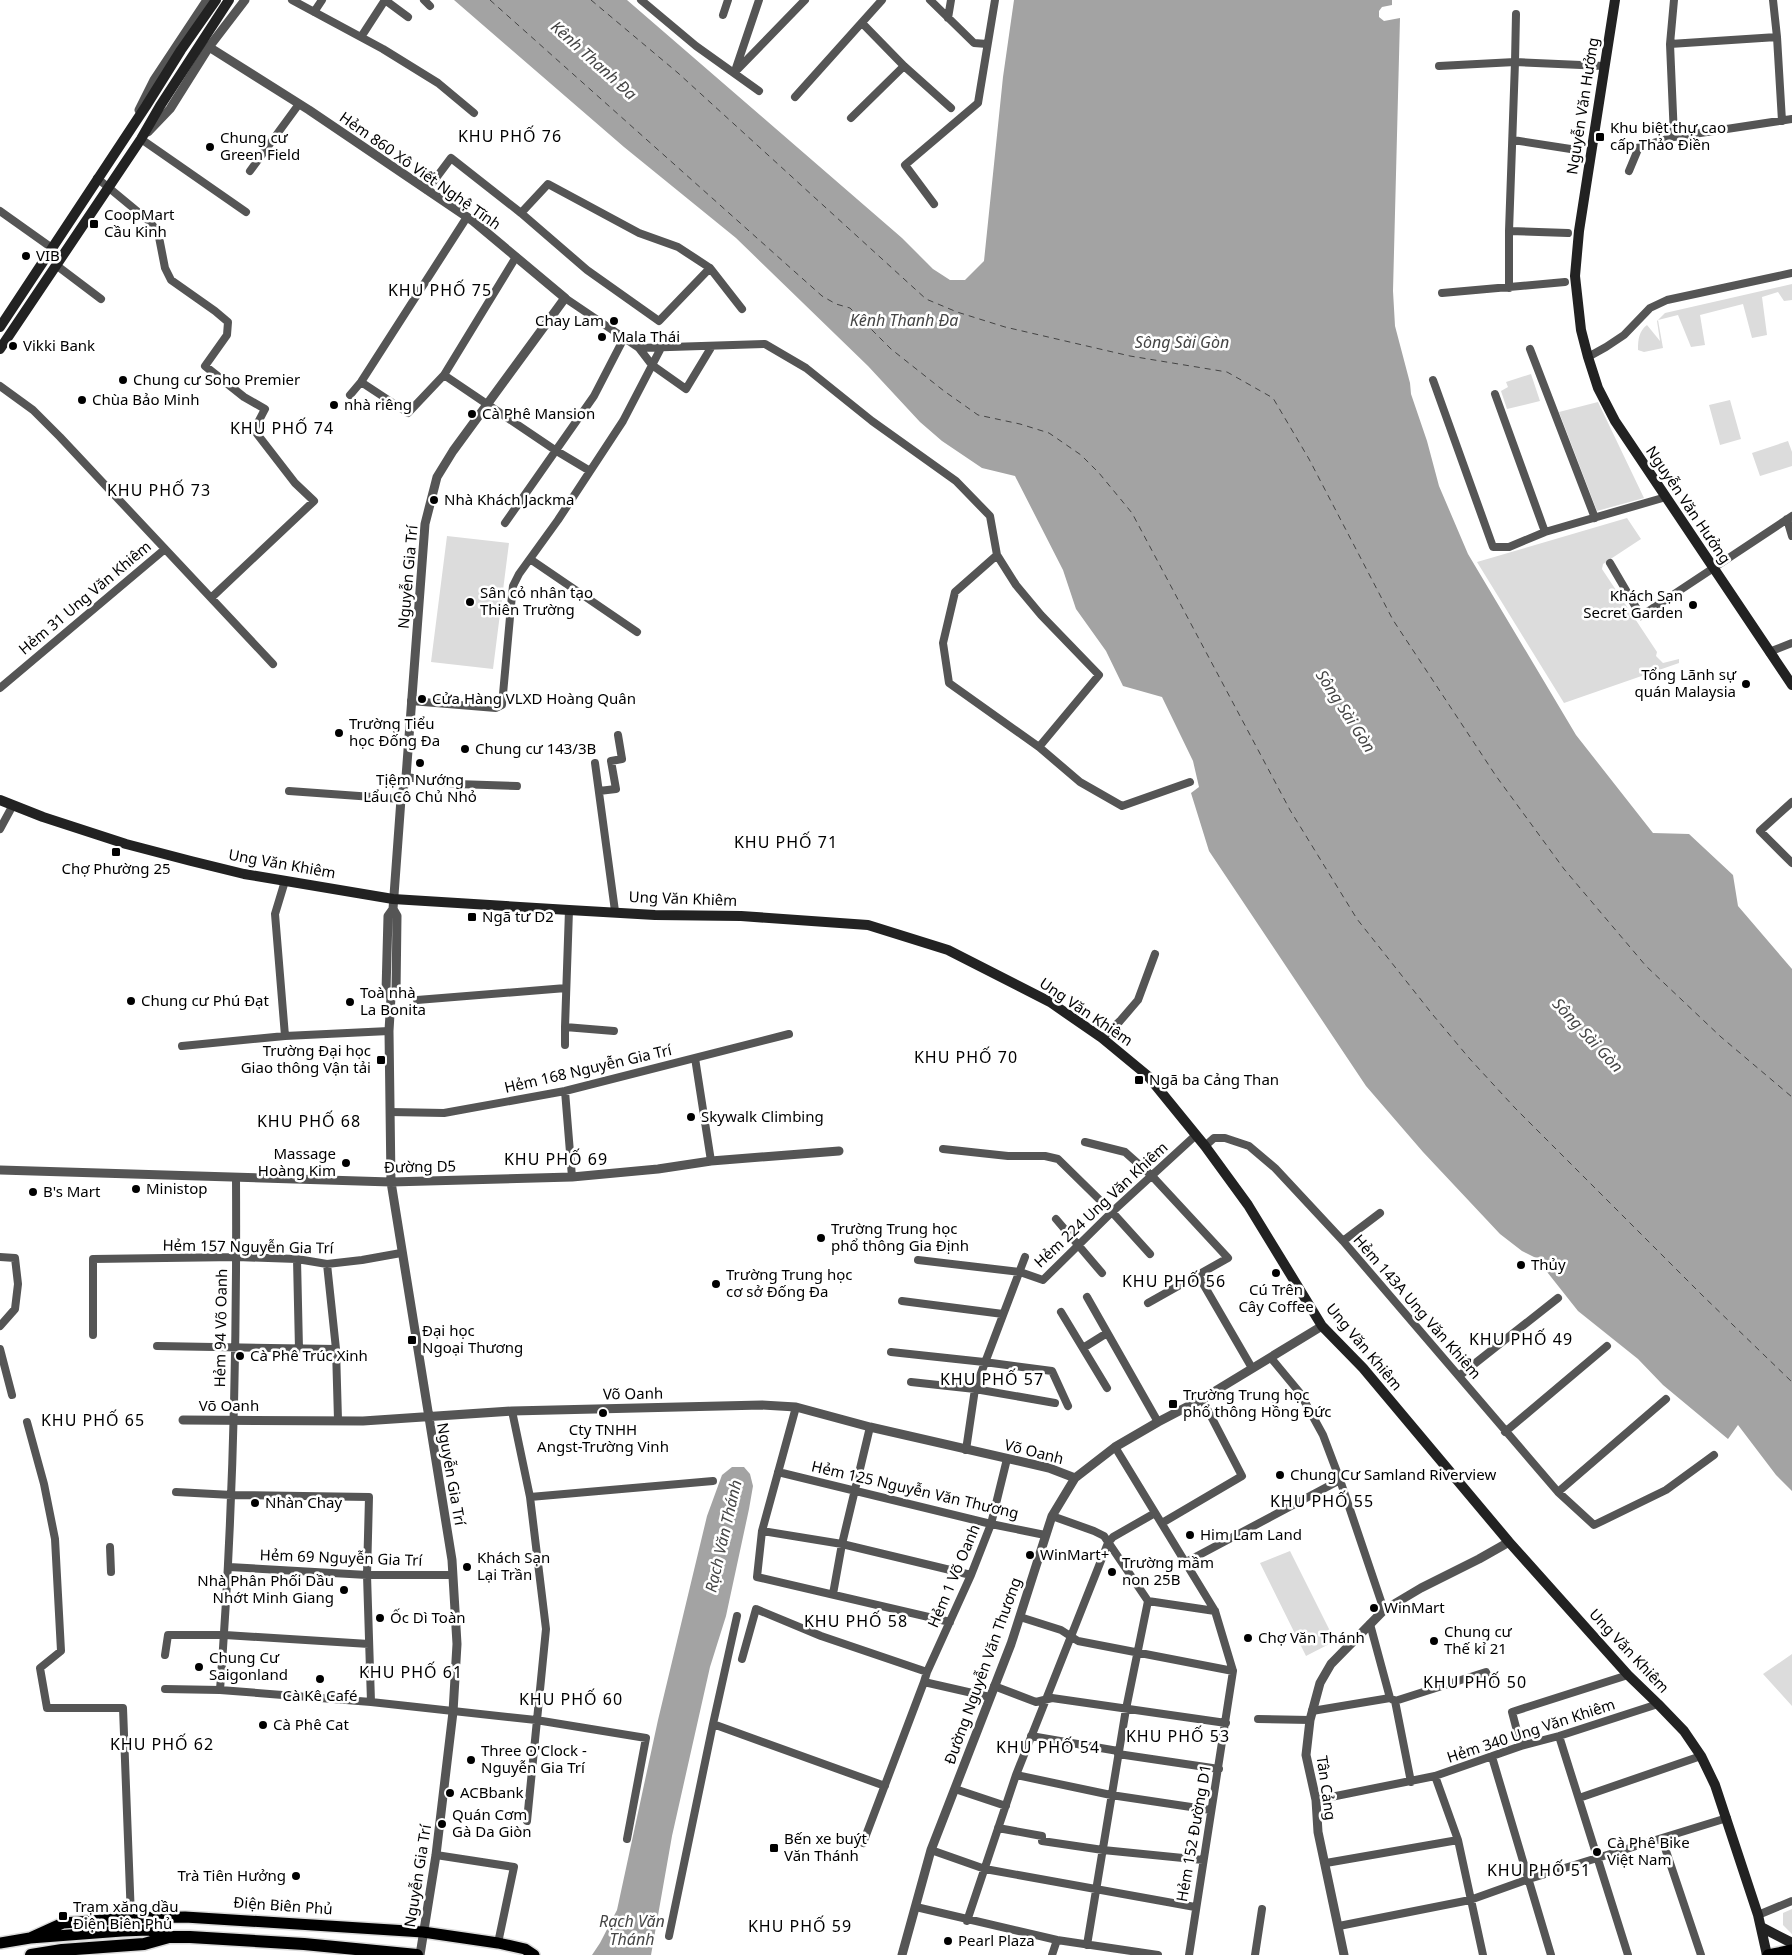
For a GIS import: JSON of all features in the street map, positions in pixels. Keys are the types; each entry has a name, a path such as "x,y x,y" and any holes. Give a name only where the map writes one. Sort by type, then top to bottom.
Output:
{"highway":[{"name":"Điện Biên Phủ","path":"169,1937 202,1937 304,1944 418,1955"},
{"path":"31,1955 62,1950 144,1944 169,1937"}],"main road":[{"path":"0,327 146,106 209,0"},
{"path":"0,349 141,139 160,106 229,0"},
{"name":"Nguyễn Văn Hưởng","path":"1615,0 1579,231 1575,277 1581,330 1598,388 1615,421 1792,685"},
{"name":"Ung Văn Khiêm","path":"0,800 48,819 126,844 244,874 393,904 615,911 655,915 742,916 868,925 948,950 1050,1002 1102,1038 1148,1076 1205,1146 1248,1204 1322,1326 1363,1368 1509,1542 1628,1675 1684,1731 1702,1756 1727,1818 1762,1927 1767,1955"},
{"name":"Điện Biên Phủ","path":"30,1938 63,1923 131,1918 222,1918 423,1932 498,1943 525,1949 534,1955"},
{"path":"1762,1927 1792,1943"},
{"name":"Điện Biên Phủ","path":"5,1942 30,1938 149,1930 169,1937"},
{"path":"0,1949 5,1942"},
{"path":"1767,1955 1792,1950"}],"street":[{"path":"128,131 154,80 209,0"},
{"path":"245,0 209,47 170,108 141,139 246,212"},
{"path":"292,0 361,37 438,83 474,112"},
{"path":"314,12 322,0"},
{"path":"361,37 385,0 408,17"},
{"path":"641,0 696,46 735,72 759,91"},
{"path":"724,15 728,0"},
{"path":"735,72 759,0"},
{"path":"735,72 806,0"},
{"path":"795,98 882,0"},
{"path":"930,0 974,42 987,44"},
{"path":"948,18 951,0"},
{"path":"934,204 905,165 978,103 995,0"},
{"path":"1674,0 1670,44 1674,137"},
{"path":"1773,0 1782,121"},
{"path":"1509,288 1516,14"},
{"path":"862,23 904,66 951,108"},
{"path":"1670,44 1777,37"},
{"name":"Hẻm 860 Xô Viết Nghệ Tĩnh","path":"209,47 299,104 467,217 565,298 639,348 652,364 686,389 712,346"},
{"path":"1439,66 1515,62 1604,66"},
{"path":"851,118 904,66"},
{"path":"250,171 299,104"},
{"path":"1629,171 1639,147 1674,137 1792,120"},
{"path":"1513,140 1577,150"},
{"name":"Hẻm 860 Xô Viết Nghệ Tĩnh","path":"427,190 451,158 521,213 548,184 639,233 678,246 710,268 742,309"},
{"path":"98,178 158,232 165,268 171,280 228,322 227,335 205,366 244,397 265,409 254,430 295,483 314,501 211,598"},
{"path":"0,211 52,248"},
{"path":"521,213 587,270 659,321 710,268"},
{"path":"350,395 361,382 467,217"},
{"path":"1509,231 1568,234"},
{"path":"361,382 408,413 444,375 516,257"},
{"path":"56,265 101,299"},
{"path":"1588,357 1624,335 1650,308 1667,300 1792,273"},
{"path":"1442,293 1565,282"},
{"name":"Nguyễn Gia Trí","path":"418,1955 436,1855 453,1712 457,1644 452,1560 391,1182 389,1030 391,997 386,991 388,916 393,904 401,799 406,777 425,524 438,476 453,451 565,298"},
{"path":"505,523 594,396 624,338"},
{"path":"639,348 765,344 806,368 872,420 956,481 990,516 997,555 1016,585 1041,615 1099,675 1039,747"},
{"path":"411,701 496,708 502,705 513,586 519,574 558,520 623,421 661,348"},
{"path":"1530,349 1594,518"},
{"path":"444,375 487,406 590,471"},
{"path":"1433,380 1493,547 1508,547 1545,532 1666,497"},
{"path":"0,386 32,410 60,437 273,664"},
{"path":"1495,394 1545,532"},
{"path":"1610,563 1641,616 1790,517 1792,536"},
{"name":"Hẻm 31 Ung Văn Khiêm","path":"0,688 165,549"},
{"path":"997,555 956,592 943,643 950,683 1039,747 1080,782 1122,806 1190,782"},
{"path":"530,558 636,632"},
{"path":"1769,652 1792,643"},
{"path":"599,792 616,789 611,760 622,759 618,735"},
{"path":"595,763 615,911"},
{"path":"406,777 456,784 517,786"},
{"path":"290,791 401,799"},
{"path":"1792,802 1760,831 1792,863"},
{"path":"0,830 13,805"},
{"path":"285,881 275,914 285,1036"},
{"path":"565,1044 569,910"},
{"path":"1102,1038 1138,1000 1154,954"},
{"path":"417,1000 566,988"},
{"path":"565,1027 614,1031"},
{"path":"182,1046 285,1036 389,1030"},
{"name":"Hẻm 168 Nguyễn Gia Trí","path":"390,1112 444,1113 564,1090 789,1034"},
{"path":"695,1058 711,1161"},
{"path":"564,1090 572,1178"},
{"name":"Hẻm 224 Ung Văn Khiêm","path":"1020,1272 1043,1280 1112,1212 1196,1135"},
{"name":"Hẻm 143A Ung Văn Khiêm","path":"1205,1146 1214,1138 1225,1138 1249,1146 1275,1168 1343,1241 1558,1492 1594,1525 1666,1490 1714,1455"},
{"path":"1085,1142 1126,1152 1152,1176 1228,1258 1148,1303"},
{"path":"943,1149 1008,1156 1045,1156 1062,1161 1150,1254"},
{"name":"Đường D5","path":"0,1170 391,1182 572,1178 658,1169 711,1161 839,1151"},
{"name":"Hẻm 94 Võ Oanh","path":"220,1690 225,1635 232,1495 237,1257 236,1178"},
{"path":"1343,1241 1380,1213"},
{"path":"1056,1219 1102,1273"},
{"name":"Hẻm 157 Nguyễn Gia Trí","path":"93,1334 93,1259 237,1257 297,1259 327,1264 401,1253"},
{"path":"966,1450 975,1389 1025,1257"},
{"path":"0,1258 16,1258 18,1284 14,1310 0,1326"},
{"path":"297,1259 299,1349"},
{"path":"918,1260 1020,1272"},
{"path":"327,1264 336,1349 338,1420"},
{"path":"1198,1275 1252,1368"},
{"path":"1087,1297 1158,1422"},
{"path":"1459,1376 1558,1298"},
{"path":"902,1301 1003,1314"},
{"path":"1061,1312 1107,1388"},
{"name":"Đường Nguyễn Văn Thương","path":"902,1955 931,1850 1020,1617 1045,1535 1052,1516 1075,1478 1115,1447 1202,1399 1322,1326"},
{"path":"1083,1348 1107,1333"},
{"path":"157,1346 336,1349"},
{"path":"1505,1432 1607,1346"},
{"path":"0,1349 12,1395"},
{"path":"891,1352 984,1362 1052,1372 1068,1406"},
{"path":"1271,1358 1300,1393 1323,1435 1384,1610"},
{"path":"911,1382 975,1389 1055,1403"},
{"path":"1162,1523 1242,1476 1202,1399"},
{"path":"1558,1492 1666,1400"},
{"name":"Võ Oanh","path":"182,1420 363,1421 512,1411 762,1405 796,1407 870,1427 1049,1468 1075,1478"},
{"path":"796,1407 762,1530 757,1577 950,1622"},
{"path":"512,1411 530,1497 546,1629 527,1821"},
{"path":"27,1422 44,1484 55,1539 60,1651 40,1668 47,1708 122,1708 131,1918"},
{"path":"833,1594 842,1544 870,1427"},
{"name":"Hẻm 152 Đường D1","path":"1115,1447 1215,1611 1234,1671 1195,1907 1189,1955"},
{"name":"Hẻm 1 Võ Oanh","path":"863,1844 927,1672 971,1575 991,1524 1007,1459"},
{"name":"Hẻm 125 Nguyễn Văn Thương","path":"778,1472 991,1524 1045,1535"},
{"path":"1186,1562 1340,1480"},
{"path":"530,1497 713,1481"},
{"path":"176,1492 232,1495 369,1497 367,1575 371,1702"},
{"path":"967,1921 1016,1774 1108,1543 1113,1537 1155,1513"},
{"path":"1052,1516 1104,1536 1148,1601 1118,1752 1087,1945"},
{"path":"762,1530 842,1544 971,1575"},
{"name":"Tân Cảng","path":"1344,1955 1318,1832 1316,1800 1306,1755 1311,1715 1320,1683 1331,1664 1384,1610 1421,1588 1479,1560 1509,1542"},
{"path":"110,1547 111,1572"},
{"name":"Hẻm 69 Nguyễn Gia Trí","path":"229,1567 367,1575 453,1575"},
{"path":"1148,1601 1215,1611"},
{"path":"742,1659 756,1608 821,1636 927,1672"},
{"path":"669,1936 737,1616"},
{"path":"1020,1617 1061,1630 1078,1641 1234,1671"},
{"path":"1370,1624 1392,1699 1411,1782"},
{"path":"165,1655 168,1635 225,1635 369,1644"},
{"path":"1258,1719 1311,1715 1392,1699 1486,1672 1490,1681"},
{"path":"1521,1746 1512,1712 1628,1675"},
{"path":"924,1682 990,1697"},
{"path":"994,1686 1036,1702 1052,1698 1226,1723"},
{"path":"165,1689 220,1690 371,1702 536,1720 646,1738 627,1839"},
{"name":"Hẻm 340 Ung Văn Khiêm","path":"1316,1800 1435,1776 1521,1746 1559,1736 1658,1704"},
{"path":"713,1724 885,1786"},
{"path":"1031,1736 1219,1769"},
{"path":"1559,1736 1628,1955"},
{"path":"1579,1798 1702,1756"},
{"path":"1492,1757 1551,1955"},
{"path":"1016,1774 1111,1796 1211,1810"},
{"path":"1435,1776 1458,1840 1483,1955"},
{"path":"955,1789 1006,1806"},
{"path":"1339,1926 1470,1900 1529,1879 1727,1818"},
{"path":"998,1828 1042,1836 1042,1841 1103,1850 1203,1860"},
{"path":"1662,1838 1701,1955"},
{"path":"1326,1863 1458,1840"},
{"path":"931,1850 985,1869 1195,1907"},
{"path":"436,1855 514,1868 498,1943"},
{"path":"1758,1915 1792,1901"},
{"path":"916,1907 967,1921 1056,1940 1158,1955"},
{"path":"1256,1955 1262,1909"},
{"path":"1052,1955 1056,1940"}],"shaded area":[{"path":"1792,284 1792,300 1784,301 1778,292 1762,297 1767,335 1752,338 1743,304 1700,315 1705,345 1691,347 1678,315 1658,320 1665,313"},
{"path":"1658,320 1663,348 1644,352 1638,350 1638,342 1642,330 1647,325 1660,341"},
{"path":"1531,374 1540,401 1507,409 1501,391 1508,387 1506,382"},
{"path":"1730,400 1741,439 1720,445 1709,405"},
{"path":"1598,402 1644,498 1597,511 1559,412"},
{"path":"1788,441 1792,452 1792,466 1760,476 1752,453"},
{"path":"1627,518 1641,539 1603,564 1602,569 1657,652 1656,656 1663,663 1679,659 1679,663 1564,703 1477,562"},
{"name":"Sân cỏ nhân tạo Thiên Trường","path":"447,536 509,543 493,669 431,662"},
{"path":"1290,1551 1335,1641 1306,1656 1260,1563"},
{"path":"1792,1654 1792,1706 1763,1674"},
{"path":"1792,1909 1792,1934 1783,1925 1783,1913"}],"water":[{"name":"Sông Sài Gòn","path":"454,0 627,0 902,238 933,269 950,280 965,280 984,261 1003,77 1014,0 1392,0 1392,5 1382,7 1379,11 1379,17 1384,21 1400,18 1393,291 1395,326 1410,383 1411,394 1427,441 1439,486 1468,554 1576,735 1653,833 1689,834 1733,875 1738,906 1792,969 1792,1491 1776,1475 1738,1425 1728,1439 1663,1385 1638,1359 1578,1311 1536,1258 1522,1251 1500,1234 1423,1152 1366,1086 1209,851 1191,793 1199,787 1193,761 1162,697 1123,686 1106,651 1076,609 1063,570 1015,476 982,468 942,441 920,422 868,366 736,238 624,147"},
{"name":"Rạch Văn Thánh","path":"732,1467 744,1467 750,1474 753,1486 726,1616 710,1667 672,1836 651,1955 592,1955 617,1910 658,1720 707,1516 722,1475"}],"ferry route":[{"path":"490,0 822,296 836,304 850,308 891,349 944,391 978,415 1020,424 1049,433 1081,455 1099,473 1132,513 1290,810 1357,919 1433,1015 1515,1108 1792,1382"},
{"path":"591,0 678,73 926,299 957,312 1005,327 1130,356 1227,372 1273,398 1309,459 1393,620 1496,776 1564,869 1646,966 1721,1037 1792,1097"}],"place":[{"name":"Khu biệt thự cao cấp Thảo Điền","path":"1600,137"},
{"name":"Chung cư Green Field","path":"210,147"},
{"name":"CoopMart Cầu Kinh","path":"94,224"},
{"name":"VIB","path":"26,256"},
{"name":"Chay Lam","path":"614,321"},
{"name":"Mala Thái","path":"602,337"},
{"name":"Vikki Bank","path":"13,346"},
{"name":"Chung cư Soho Premier","path":"123,380"},
{"name":"Chùa Bảo Minh","path":"82,400"},
{"name":"nhà riêng","path":"334,405"},
{"name":"Cà Phê Mansion","path":"472,414"},
{"name":"Nhà Khách Jackma","path":"434,500"},
{"name":"Sân cỏ nhân tạo Thiên Trường","path":"470,602"},
{"name":"Khách Sạn Secret Garden","path":"1693,605"},
{"name":"Tổng Lãnh sự quán Malaysia","path":"1746,684"},
{"name":"Cửa Hàng VLXD Hoàng Quân","path":"422,699"},
{"name":"Trường Tiểu học Đống Đa","path":"339,733"},
{"name":"Chung cư 143/3B","path":"465,749"},
{"name":"Tịệm Nướng Lẩu Cô Chủ Nhỏ","path":"420,763"},
{"name":"Chợ Phường 25","path":"116,852"},
{"name":"Ngã tư D2","path":"472,917"},
{"name":"Chung cư Phú Đạt","path":"131,1001"},
{"name":"Toà nhà La Bonita","path":"350,1002"},
{"name":"Trường Đại học Giao thông Vận tải","path":"381,1060"},
{"name":"Ngã ba Cảng Than","path":"1139,1080"},
{"name":"Skywalk Climbing","path":"691,1117"},
{"name":"Massage Hoàng Kim","path":"346,1163"},
{"name":"Ministop","path":"136,1189"},
{"name":"B's Mart","path":"33,1192"},
{"name":"Trường Trung học phổ thông Gia Định","path":"821,1238"},
{"name":"Thủy","path":"1521,1265"},
{"name":"Cú Trên Cây Coffee","path":"1276,1273"},
{"name":"Trường Trung học cơ sở Đống Đa","path":"716,1284"},
{"name":"Đại học Ngoại Thương","path":"412,1340"},
{"name":"Cà Phê Trúc Xinh","path":"240,1356"},
{"name":"Trường Trung học phổ thông Hồng Đức","path":"1173,1404"},
{"name":"Cty TNHH Angst-Trường Vinh","path":"603,1413"},
{"name":"Chung Cư Samland Riverview","path":"1280,1475"},
{"name":"Nhàn Chay","path":"255,1503"},
{"name":"Him Lam Land","path":"1190,1535"},
{"name":"WinMart+","path":"1030,1555"},
{"name":"Khách Sạn Lại Trần","path":"467,1567"},
{"name":"Trường mầm non 25B","path":"1112,1572"},
{"name":"Nhà Phân Phối Dầu Nhớt Minh Giang","path":"344,1590"},
{"name":"WinMart","path":"1374,1608"},
{"name":"Ốc Dì Toàn","path":"380,1618"},
{"name":"Chợ Văn Thánh","path":"1248,1638"},
{"name":"Chung cư Thế kỉ 21","path":"1434,1641"},
{"name":"Chung Cư Saigonland","path":"199,1667"},
{"name":"Cà Kê Café","path":"320,1679"},
{"name":"Cà Phê Cat","path":"263,1725"},
{"name":"Three O'Clock - Nguyễn Gia Trí","path":"471,1760"},
{"name":"ACBbank","path":"450,1793"},
{"name":"Quán Cơm Gà Da Giòn","path":"442,1824"},
{"name":"Bến xe buýt Văn Thánh","path":"774,1848"},
{"name":"Cà Phê Bike Việt Nam","path":"1597,1852"},
{"name":"Trà Tiên Hưởng","path":"296,1876"},
{"name":"Trạm xăng dầu Điện Biên Phủ","path":"63,1916"},
{"name":"Pearl Plaza","path":"948,1941"}],"district":[{"name":"KHU PHỐ 76","path":"510,136"},
{"name":"KHU PHỐ 75","path":"440,290"},
{"name":"KHU PHỐ 74","path":"282,428"},
{"name":"KHU PHỐ 73","path":"159,490"},
{"name":"KHU PHỐ 71","path":"786,842"},
{"name":"KHU PHỐ 70","path":"966,1057"},
{"name":"KHU PHỐ 68","path":"309,1121"},
{"name":"KHU PHỐ 69","path":"556,1159"},
{"name":"KHU PHỐ 56","path":"1174,1281"},
{"name":"KHU PHỐ 49","path":"1521,1339"},
{"name":"KHU PHỐ 57","path":"992,1379"},
{"name":"KHU PHỐ 65","path":"93,1420"},
{"name":"KHU PHỐ 55","path":"1322,1501"},
{"name":"KHU PHỐ 58","path":"856,1621"},
{"name":"KHU PHỐ 61","path":"411,1672"},
{"name":"KHU PHỐ 50","path":"1475,1682"},
{"name":"KHU PHỐ 60","path":"571,1699"},
{"name":"KHU PHỐ 53","path":"1178,1736"},
{"name":"KHU PHỐ 62","path":"162,1744"},
{"name":"KHU PHỐ 54","path":"1048,1747"},
{"name":"KHU PHỐ 51","path":"1539,1870"},
{"name":"KHU PHỐ 59","path":"800,1926"}],"water label":[{"name":"Kênh Thanh Đa","path":"594,60"},
{"name":"Kênh Thanh Đa","path":"904,320"}]}
